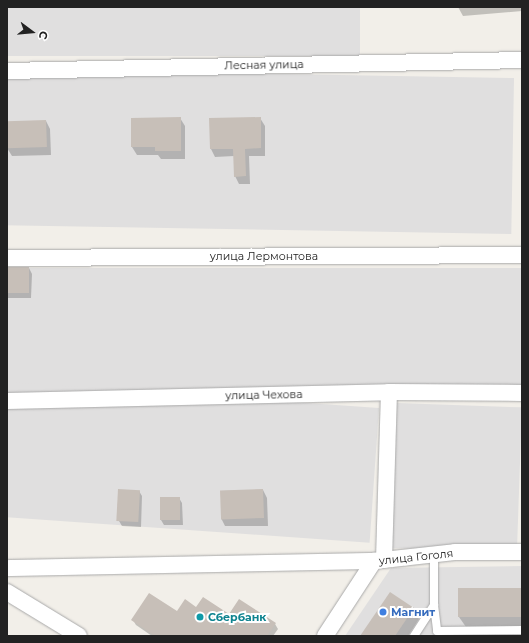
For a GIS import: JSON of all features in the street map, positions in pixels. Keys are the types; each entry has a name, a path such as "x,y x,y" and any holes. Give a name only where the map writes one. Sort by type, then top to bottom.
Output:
{"street":[{"name":"Лесная улица","path":"7,70 522,60"},
{"name":"улица Лермонтова","path":"7,258 522,255"},
{"name":"улица Чехова","path":"7,401 390,392 522,393"},
{"path":"7,568 378,561 390,392"},
{"name":"улица Гоголя","path":"325,636 378,561 434,554 522,552"},
{"path":"7,592 79,636"}],"lane":[{"path":"434,554 434,605 437,631 522,630"},
{"path":"414,636 434,605"}],"shaded area":[{"path":"7,7 360,7 360,56 7,56"},
{"path":"7,69 514,78 511,234 7,225"},
{"path":"7,268 522,268 522,393 7,393"},
{"path":"8,382 379,408 370,543 7,517"},
{"path":"397,403 522,407 517,552 392,548"},
{"path":"522,566 522,636 345,636 391,568"}],"building":[{"path":"181,117 181,151 155,151 155,147 131,147 131,118"},
{"path":"261,117 261,148 245,149 246,176 234,177 233,149 210,149 209,118"},
{"path":"46,120 47,147 8,148 7,121"},
{"path":"7,267 29,267 29,293 7,293"},
{"path":"118,489 140,490 138,522 116,521"},
{"path":"263,489 264,518 221,519 220,491"},
{"path":"160,497 180,497 180,520 160,520"},
{"path":"458,588 522,588 522,617 458,617"},
{"path":"390,592 414,608 395,636 360,636"},
{"name":"Сбербанк","path":"149,593 177,611 185,599 196,607 203,597 229,614 239,599 276,623 267,636 155,636 131,620"}],"place":[{"name":"Магнит","path":"383,612"},
{"name":"Сбербанк","path":"200,617"}]}
